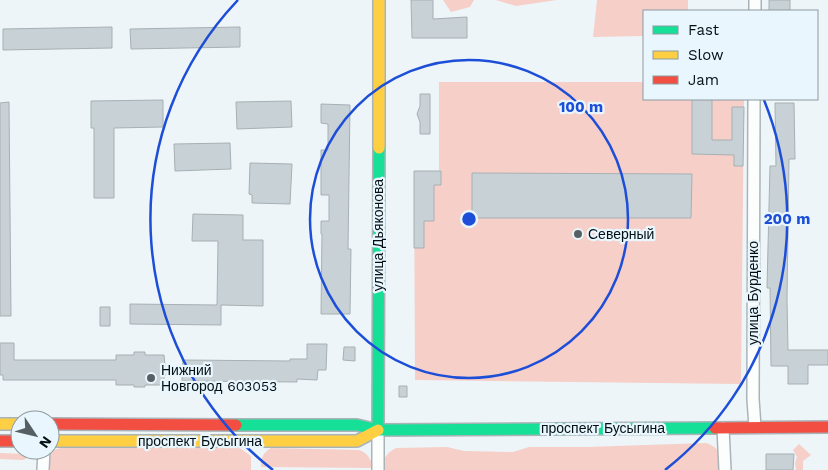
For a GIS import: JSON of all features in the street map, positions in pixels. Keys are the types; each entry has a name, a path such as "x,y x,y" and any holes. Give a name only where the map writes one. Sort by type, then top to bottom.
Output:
{"main road":[{"name":"улица Дьяконова","path":"378,430 379,0"},
{"name":"проспект Бусыгина","path":"60,424 357,425 378,430 828,427"},
{"name":"проспект Бусыгина","path":"60,441 357,441 378,430"}],"street":[{"name":"улица Бурденко","path":"754,100 753,399 755,427"},
{"path":"724,428 725,470"},
{"name":"улица Дьяконова","path":"378,430 378,470"}],"shaded area":[{"path":"443,0 474,0 470,7 451,12"},
{"path":"496,0 557,0 516,6"},
{"path":"597,0 688,0 688,10 643,10 643,36 593,37"},
{"name":"Северный","path":"439,82 643,82 643,100 744,100 741,384 415,380 414,171 439,171"},
{"path":"706,443 715,447 719,453 720,470 382,470 386,457 396,448 447,447 464,451 513,452 529,447"},
{"path":"799,444 811,455 803,461 803,470 796,470 795,463 797,457 793,450"},
{"path":"60,448 240,448 251,456 251,470 48,470 49,460 60,460"},
{"path":"271,448 359,450 369,457 373,468 261,467 263,456"},
{"path":"0,453 10,453 10,459 0,459"}],"building":[{"path":"411,0 433,0 433,19 467,17 467,38 412,38"},
{"path":"769,0 790,0 790,10 769,10"},
{"path":"112,27 112,48 3,50 3,29"},
{"path":"240,27 240,47 131,49 130,29"},
{"path":"420,94 430,94 430,134 420,134 420,122 417,114 420,106"},
{"path":"163,100 163,127 114,128 114,198 94,198 94,128 91,128 91,101"},
{"path":"692,100 712,100 712,140 732,140 732,107 744,107 743,166 734,166 734,155 692,154"},
{"path":"291,101 292,127 237,129 236,102"},
{"path":"9,102 11,316 0,316 0,103"},
{"path":"775,103 794,103 795,159 789,159 788,350 828,350 828,365 808,365 808,384 788,384 788,366 771,366 770,288 767,288 770,166 776,166"},
{"path":"321,104 350,105 348,249 351,249 350,314 321,314 321,221 329,221 329,195 321,195 321,150 328,150 328,124 321,123"},
{"path":"230,143 231,169 175,171 174,144"},
{"path":"250,163 292,164 290,204 252,203 252,195 249,194"},
{"path":"414,171 441,171 441,185 434,185 434,221 424,221 424,248 414,248"},
{"path":"472,173 692,174 691,218 472,218"},
{"path":"193,214 243,215 243,240 263,240 263,306 221,305 221,325 130,324 130,304 217,305 218,241 192,241"},
{"path":"100,307 110,307 110,326 100,326"},
{"path":"0,343 14,343 14,360 116,360 116,355 134,355 134,352 145,352 145,355 164,355 166,375 164,376 164,385 134,387 134,385 116,385 116,380 3,380 3,375 0,375"},
{"path":"307,344 327,344 326,370 318,370 317,380 297,379 297,382 182,381 183,360 290,361 290,359 307,359"},
{"path":"344,347 355,347 355,361 343,360"},
{"path":"399,386 407,386 407,397 399,397"},
{"path":"766,454 794,454 793,470 766,470"}],"traffic: fast":[{"path":"378,430 379,148"},
{"path":"236,425 357,425 378,430 715,428"}],"traffic: slow":[{"path":"379,0 379,148"},
{"path":"0,424 10,424"},
{"path":"60,441 357,441 378,430"}],"traffic: jam":[{"path":"60,424 236,425"},
{"path":"715,428 828,427"},
{"path":"0,441 10,441"}],"place":[{"name":"Северный","path":"578,234"},
{"name":"Нижний Новгород 603053","path":"151,378"}]}
